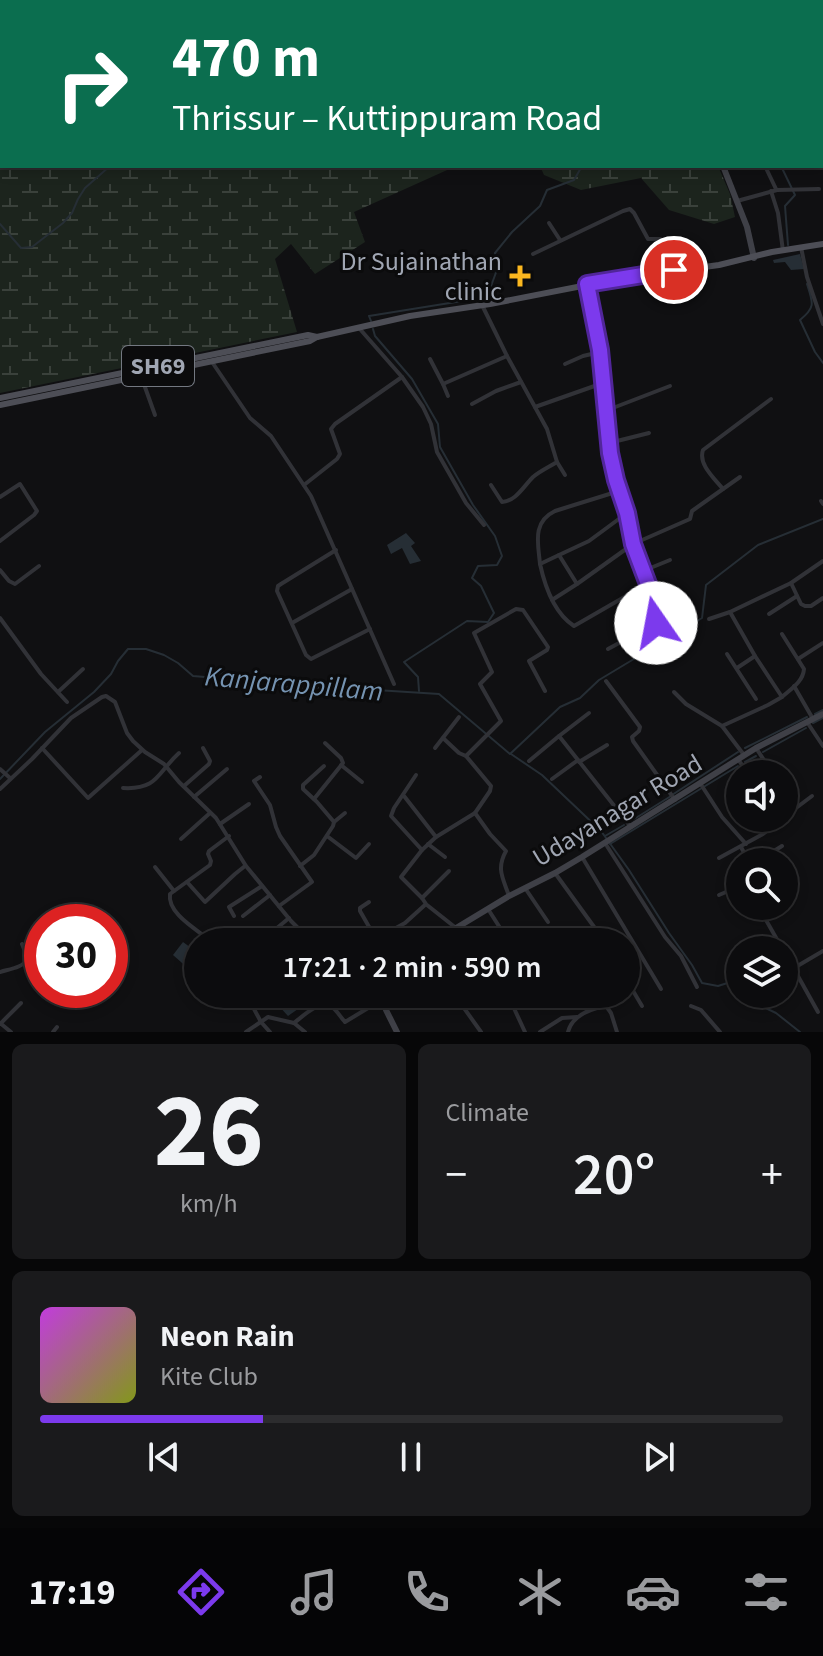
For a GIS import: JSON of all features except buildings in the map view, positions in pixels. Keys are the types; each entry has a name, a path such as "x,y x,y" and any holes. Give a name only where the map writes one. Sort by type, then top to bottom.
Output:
{"main road":[{"name":"SH69","path":"0,398 425,313 587,284 719,265 823,244"},
{"path":"0,405 310,341 317,337"}],"street":[{"path":"724,168 747,227 754,258"},
{"path":"766,168 774,190 787,250"},
{"path":"737,201 774,190 819,189"},
{"path":"533,254 630,209 648,239 664,241 674,270"},
{"path":"549,223 560,240"},
{"path":"801,247 807,277 823,324"},
{"path":"587,284 600,352 609,443 619,491 633,544 660,619 608,649"},
{"path":"482,305 547,429 557,462 565,475"},
{"path":"359,328 402,377 423,407 431,424 437,452 466,503 484,525"},
{"path":"565,364 600,352"},
{"path":"443,384 507,356"},
{"path":"430,359 448,396"},
{"path":"212,362 250,418 271,436 311,496 394,684"},
{"path":"141,376 155,415"},
{"path":"304,485 340,454 331,429 335,424 402,377"},
{"path":"472,404 521,382"},
{"path":"535,407 603,383"},
{"path":"605,411 670,386"},
{"path":"723,489 702,462 703,450 771,399"},
{"path":"609,443 649,433"},
{"path":"491,485 502,502 507,502 535,475 557,462"},
{"path":"552,600 633,544 690,519 692,511 740,477"},
{"path":"0,497 20,484 37,511 0,541"},
{"path":"619,491 546,516 537,534 540,564 552,600 574,626 647,584"},
{"path":"540,564 589,541 627,513"},
{"path":"336,550 278,586 277,591 306,655 311,659 370,629"},
{"path":"559,555 577,584"},
{"path":"643,571 670,560"},
{"path":"709,619 791,583 823,561"},
{"path":"0,570 15,584 39,566"},
{"path":"791,583 807,607 823,598"},
{"path":"292,623 353,589"},
{"path":"769,614 798,596"},
{"path":"466,756 501,721 480,684 492,672 474,634 479,629 516,609 523,610 548,647 529,661 545,691"},
{"path":"730,612 782,697"},
{"path":"0,618 41,674 67,702"},
{"path":"722,726 782,697 804,673 782,634"},
{"path":"798,659 823,643"},
{"path":"727,654 756,699"},
{"path":"737,668 755,656"},
{"path":"58,692 83,669"},
{"path":"606,681 640,727 632,737 633,741 675,800"},
{"path":"794,686 823,746"},
{"path":"674,692 686,704 722,726 742,760"},
{"path":"0,789 71,718 106,696 115,702 127,733 142,750 165,765 220,824 246,866 299,928"},
{"path":"529,761 589,713"},
{"name":"Udayanagar Road","path":"456,928 701,786 756,748 823,714"},
{"path":"435,748 459,717"},
{"path":"559,736 631,827"},
{"path":"443,738 466,756 492,788 475,813 436,837 401,877 426,904 456,928"},
{"path":"314,799 343,763 325,743"},
{"path":"552,779 607,745"},
{"path":"42,748 88,798 142,750"},
{"path":"184,786 209,764 203,748"},
{"path":"756,748 764,760"},
{"path":"123,788 146,787 163,773 165,765 179,753"},
{"path":"341,765 362,782"},
{"path":"324,766 303,785 303,789 334,822"},
{"path":"194,797 227,769"},
{"path":"1,770 10,778"},
{"path":"416,775 391,816 422,850"},
{"path":"260,777 254,783 270,805 276,827 312,882 279,906"},
{"path":"701,786 744,848"},
{"path":"404,796 436,837"},
{"path":"798,807 812,796"},
{"path":"220,824 249,804"},
{"path":"181,839 210,813"},
{"path":"300,866 314,855 334,822 345,813"},
{"path":"475,813 506,851 500,865 509,896"},
{"path":"719,858 763,832"},
{"path":"194,928 168,897 210,865 209,851 229,836"},
{"path":"327,836 356,858 369,844"},
{"path":"607,842 665,937 681,956 697,987"},
{"path":"428,844 445,857"},
{"path":"582,857 661,989"},
{"path":"187,882 205,902 246,866"},
{"path":"155,867 174,891"},
{"path":"422,898 449,871"},
{"path":"555,873 595,928"},
{"path":"234,916 229,907 262,886"},
{"path":"525,888 548,922"},
{"path":"719,895 726,892"},
{"path":"243,916 270,895"},
{"path":"369,902 360,909 370,928"},
{"path":"397,928 426,904"},
{"path":"488,909 500,928"},
{"path":"277,928 289,918"},
{"path":"0,972 27,962 22,944"},
{"path":"798,966 823,951"},
{"path":"798,975 818,1012"},
{"path":"11,1032 0,1024 21,1003"},
{"path":"540,1032 562,1018 577,1017 606,1006 617,1032"},
{"path":"691,1006 701,1010 720,1032"},
{"path":"254,1008 270,1032"},
{"path":"294,1023 316,1008"},
{"path":"333,1008 345,1022 368,1008"},
{"path":"386,1008 397,1032"},
{"path":"464,1008 481,1032"},
{"path":"514,1008 525,1032"},
{"path":"246,1032 268,1017 294,1023 305,1032"},
{"path":"568,1032 577,1017"}],"green space":[{"path":"0,168 452,168 354,212 365,242 315,274 291,244 275,259 297,332 0,393"},
{"path":"541,168 719,168 730,194 735,217 714,224 669,210 641,178 581,190 544,175"}],"shaded area":[{"path":"800,254 804,269 791,270 785,262 774,263 773,260"},
{"path":"406,533 415,543 411,546 421,561 410,564 402,548 391,554 387,545"},
{"path":"183,942 184,943 184,965 173,955"},
{"path":"281,1008 299,1008 288,1016"}],"waterway":[{"path":"0,224 21,248 32,247 63,223 85,188 108,168"},
{"path":"371,321 369,316 487,297 498,267 495,253 540,206 547,190 574,180 581,168"},
{"path":"782,168 795,195 785,206 788,245"},
{"path":"807,284 812,304 800,320 823,363"},
{"path":"373,329 375,336 412,379 438,424 440,447 473,505 495,536 502,556 497,565 478,566 472,578 481,586 494,613 488,622 467,621 404,662 418,677 419,691"},
{"name":"Kanjarappillam","path":"0,779 45,732 94,692 128,649 146,649 164,655 193,676 205,677 226,672 305,689 329,687 439,694 510,754 560,707 580,698 599,680 702,618 706,585 758,545 823,519"},
{"path":"815,714 823,710"},
{"path":"745,748 807,717"},
{"path":"813,723 823,718"},
{"path":"763,752 806,728"},
{"path":"672,795 738,752"},
{"path":"511,754 542,775 601,831 702,983 718,986 726,983"},
{"path":"749,760 756,756"},
{"path":"610,844 726,773"},
{"path":"631,821 671,796"},
{"path":"605,836 624,825"},
{"path":"766,1008 800,1032"}],"place":[{"name":"Dr Sujainathan clinic","path":"520,276"}],"route":[{"path":"656,623 660,616 633,544 610,453 600,350 587,284 674,270"}]}
